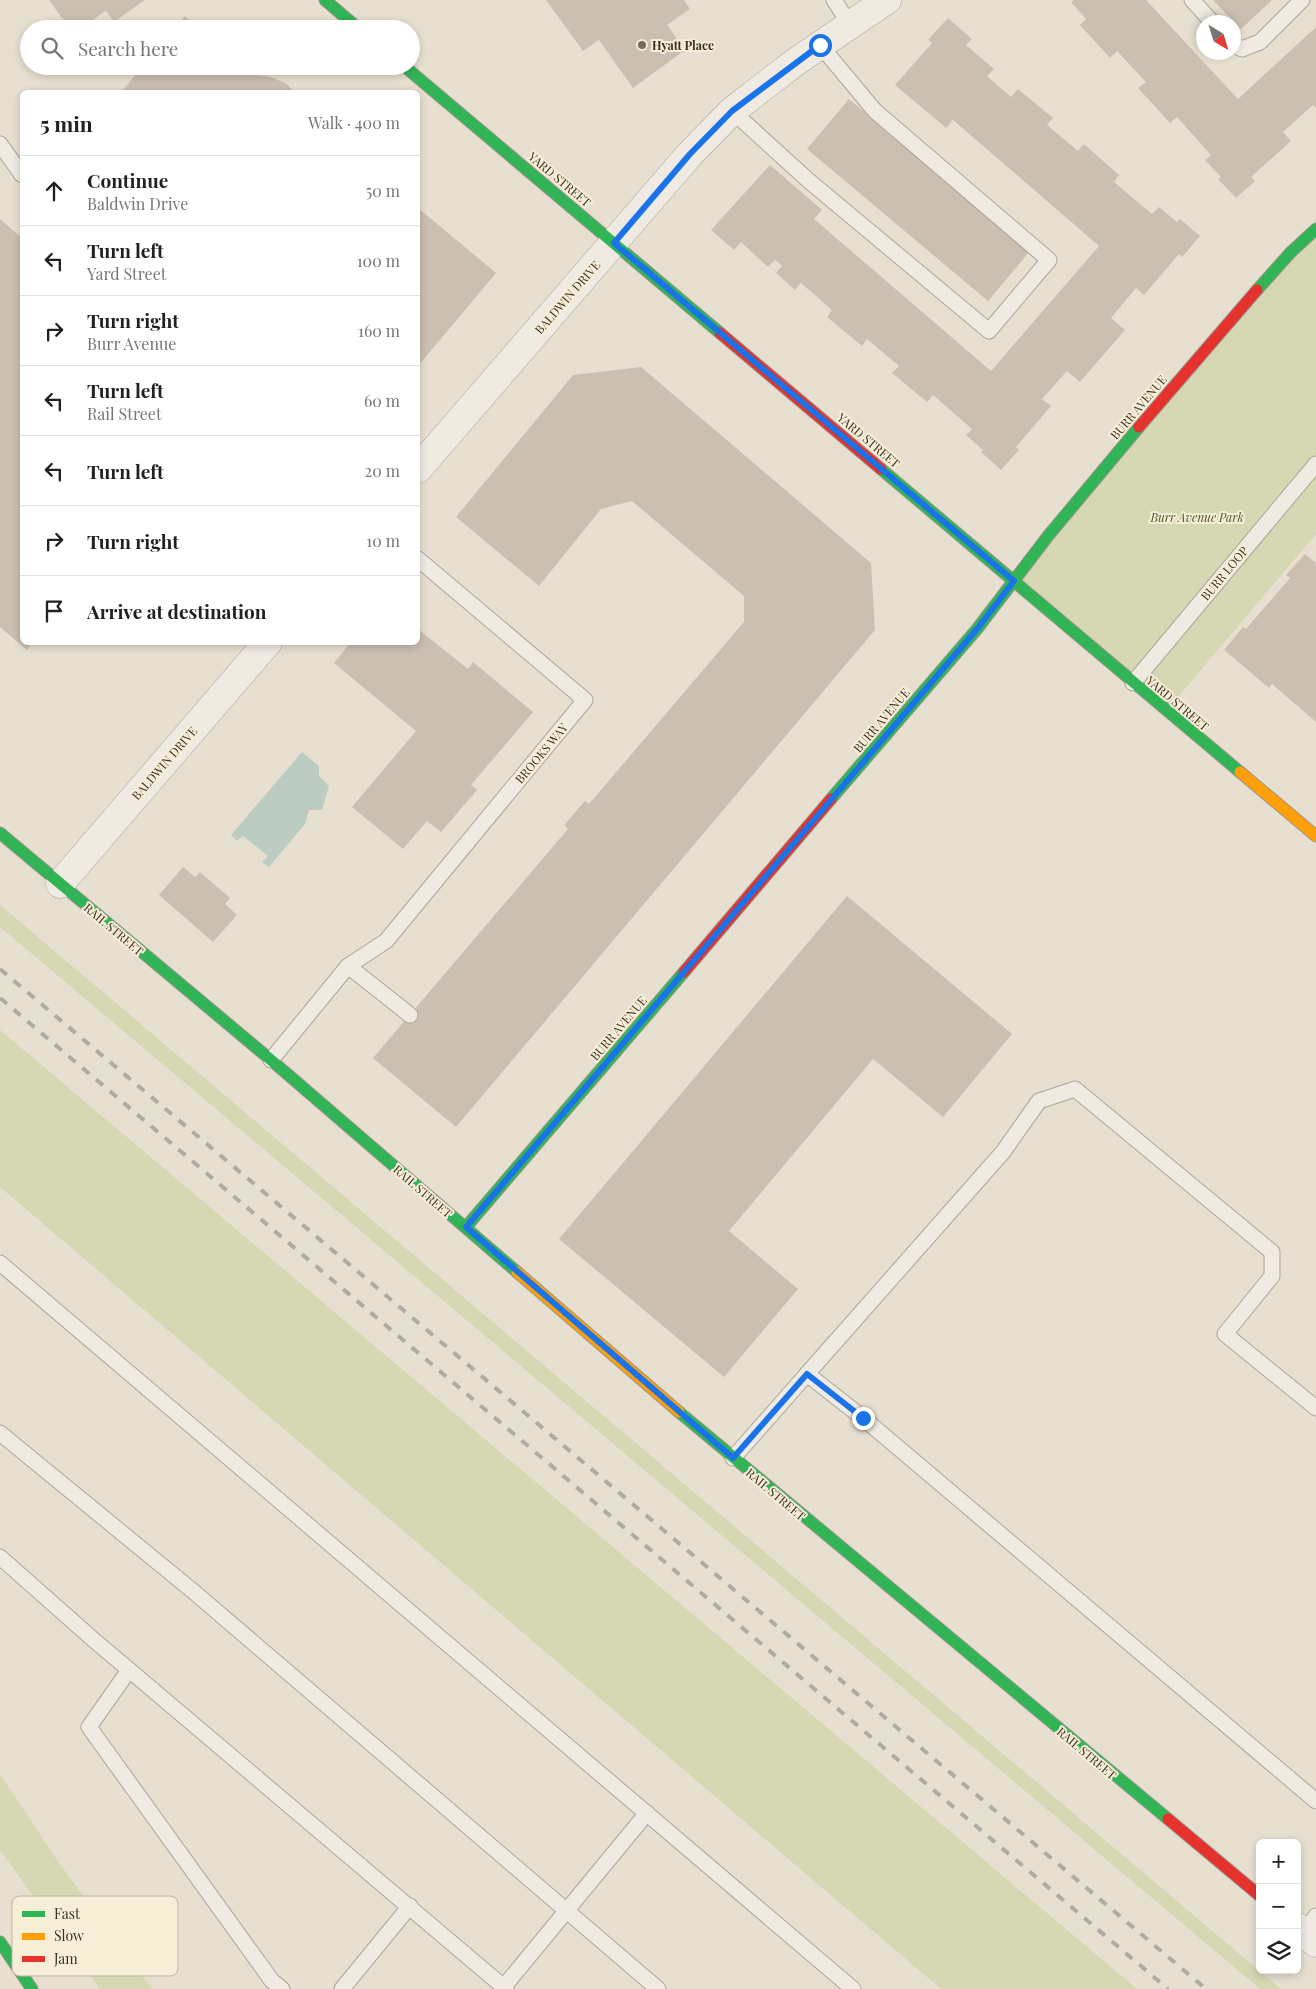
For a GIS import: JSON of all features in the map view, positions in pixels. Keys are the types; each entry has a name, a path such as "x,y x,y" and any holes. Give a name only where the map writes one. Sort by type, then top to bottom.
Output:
{"street":[{"path":"325,0 348,20"},
{"name":"BALDWIN DRIVE","path":"420,467 690,154 732,111 820,45 887,0"},
{"name":"YARD STREET","path":"415,75 1316,836"},
{"name":"BURR AVENUE","path":"466,1227 970,636 1048,536 1192,364 1291,252 1316,229"},
{"name":"BALDWIN DRIVE","path":"60,884 265,645"},
{"name":"RAIL STREET","path":"0,833 271,1060 733,1458 1256,1893"},
{"path":"0,1942 12,1960"},
{"path":"23,1976 32,1989"}],"lane":[{"path":"834,0 850,25"},
{"path":"1192,0 1206,15"},
{"path":"1241,48 1260,42 1302,0"},
{"path":"732,111 816,188 989,331 1049,260 875,111 820,45"},
{"path":"0,144 20,172"},
{"name":"BURR LOOP","path":"1133,683 1316,464"},
{"name":"BROOKS WAY","path":"348,966 386,941 585,700 420,561"},
{"path":"271,1060 348,966 410,1015"},
{"path":"733,1458 1002,1152 1039,1101 1075,1089 1272,1252 1272,1276 1225,1334 1316,1408"},
{"path":"0,1263 853,1989"},
{"path":"807,1374 863,1418 1316,1801"},
{"path":"0,1433 194,1592 658,1989"},
{"path":"0,1557 129,1670 410,1906 504,1988 646,1813"},
{"path":"129,1670 89,1727 272,1981 282,1989"},
{"path":"342,1989 410,1906"}],"green space":[{"name":"Burr Avenue Park","path":"1316,229 1316,534 1166,711 1014,581"},
{"path":"0,905 1256,1968 1256,1974 1263,1974 1281,1989 1260,1989 0,927"},
{"path":"0,1030 1137,1989 941,1989 0,1187"},
{"path":"0,1774 83,1896 33,1896 0,1850"},
{"path":"91,1976 142,1976 152,1989 100,1989"}],"shaded area":[{"path":"302,752 319,766 319,776 329,786 322,810 309,810 305,824 269,867 262,862 268,856 243,836 237,841 231,835"}],"building":[{"path":"49,0 145,0 117,20 113,20 106,11 92,20 63,20"},
{"name":"Hyatt Place","path":"546,0 684,0 690,9 667,25 685,50 633,88 599,40 583,51"},
{"path":"1074,0 1146,0 1196,54 1196,60 1202,60 1238,99 1316,27 1316,108 1313,105 1283,132 1291,141 1251,177 1255,181 1236,198 1218,179 1221,177 1205,160 1211,155 1177,117 1170,123 1138,88 1146,82 1117,51 1110,58 1080,25 1086,19 1071,2"},
{"path":"1213,0 1272,0 1241,29 1241,15 1227,15"},
{"path":"185,16 190,20 182,20"},
{"path":"948,18 972,39 966,45 994,69 987,76 1011,97 1018,89 1053,118 1047,125 1078,151 1084,144 1119,175 1114,182 1152,214 1159,207 1177,222 1180,219 1200,236 1182,257 1179,254 1144,295 1136,288 1111,318 1125,330 1080,382 1067,371 1042,399 1051,406 1016,447 1019,450 1001,470 966,435 972,429 933,395 927,402 892,373 899,366 867,339 862,346 827,317 832,310 801,283 795,290 776,273 782,266 775,260 768,267 741,242 734,250 711,230 770,165 822,210 814,219 991,371 1099,246 953,120 946,128 895,85 932,43 928,40"},
{"path":"135,75 256,75 271,77 287,84 292,90 123,90"},
{"path":"849,99 1030,251 988,301 807,149"},
{"path":"420,210 496,273 420,364"},
{"path":"0,219 20,236 20,644 0,627"},
{"path":"641,367 871,563 875,630 456,1127 373,1058 568,829 564,825 585,801 589,804 744,622 744,596 632,501 601,509 539,586 456,517 573,375"},
{"path":"1305,554 1316,563 1316,722 1272,684 1269,688 1224,650 1243,627 1246,629 1290,578 1286,575"},
{"path":"420,631 468,669 473,662 533,712 471,785 477,790 441,832 427,821 403,849 352,807 416,731 334,663 349,645 420,645"},
{"path":"21,645 31,645 27,650"},
{"path":"183,867 195,877 200,872 230,898 225,904 237,915 213,942 159,895"},
{"path":"847,896 1012,1034 943,1117 873,1059 729,1231 798,1289 724,1377 559,1239"}],"railway":[{"path":"0,969 1206,1989"},
{"path":"0,998 1168,1989"}],"traffic: fast":[{"path":"325,0 348,20"},
{"path":"415,75 720,333"},
{"path":"1257,290 1291,252 1316,229"},
{"path":"831,799 977,629 1048,536 1139,427"},
{"path":"881,469 1240,772"},
{"path":"0,833 271,1060 517,1272"},
{"path":"466,1227 684,972"},
{"path":"679,1412 1168,1819"},
{"path":"0,1942 12,1960"},
{"path":"23,1976 32,1989"}],"traffic: slow":[{"path":"1240,772 1316,836"},
{"path":"517,1272 679,1412"}],"traffic: jam":[{"path":"1139,427 1257,290"},
{"path":"720,333 881,469"},
{"path":"684,972 831,799"},
{"path":"1168,1819 1256,1893"}],"place":[{"name":"Hyatt Place","path":"642,45"}],"route":[{"path":"820,45 732,111 690,154 614,243 1014,581 977,629 466,1227 733,1458 807,1374 863,1418"}]}
